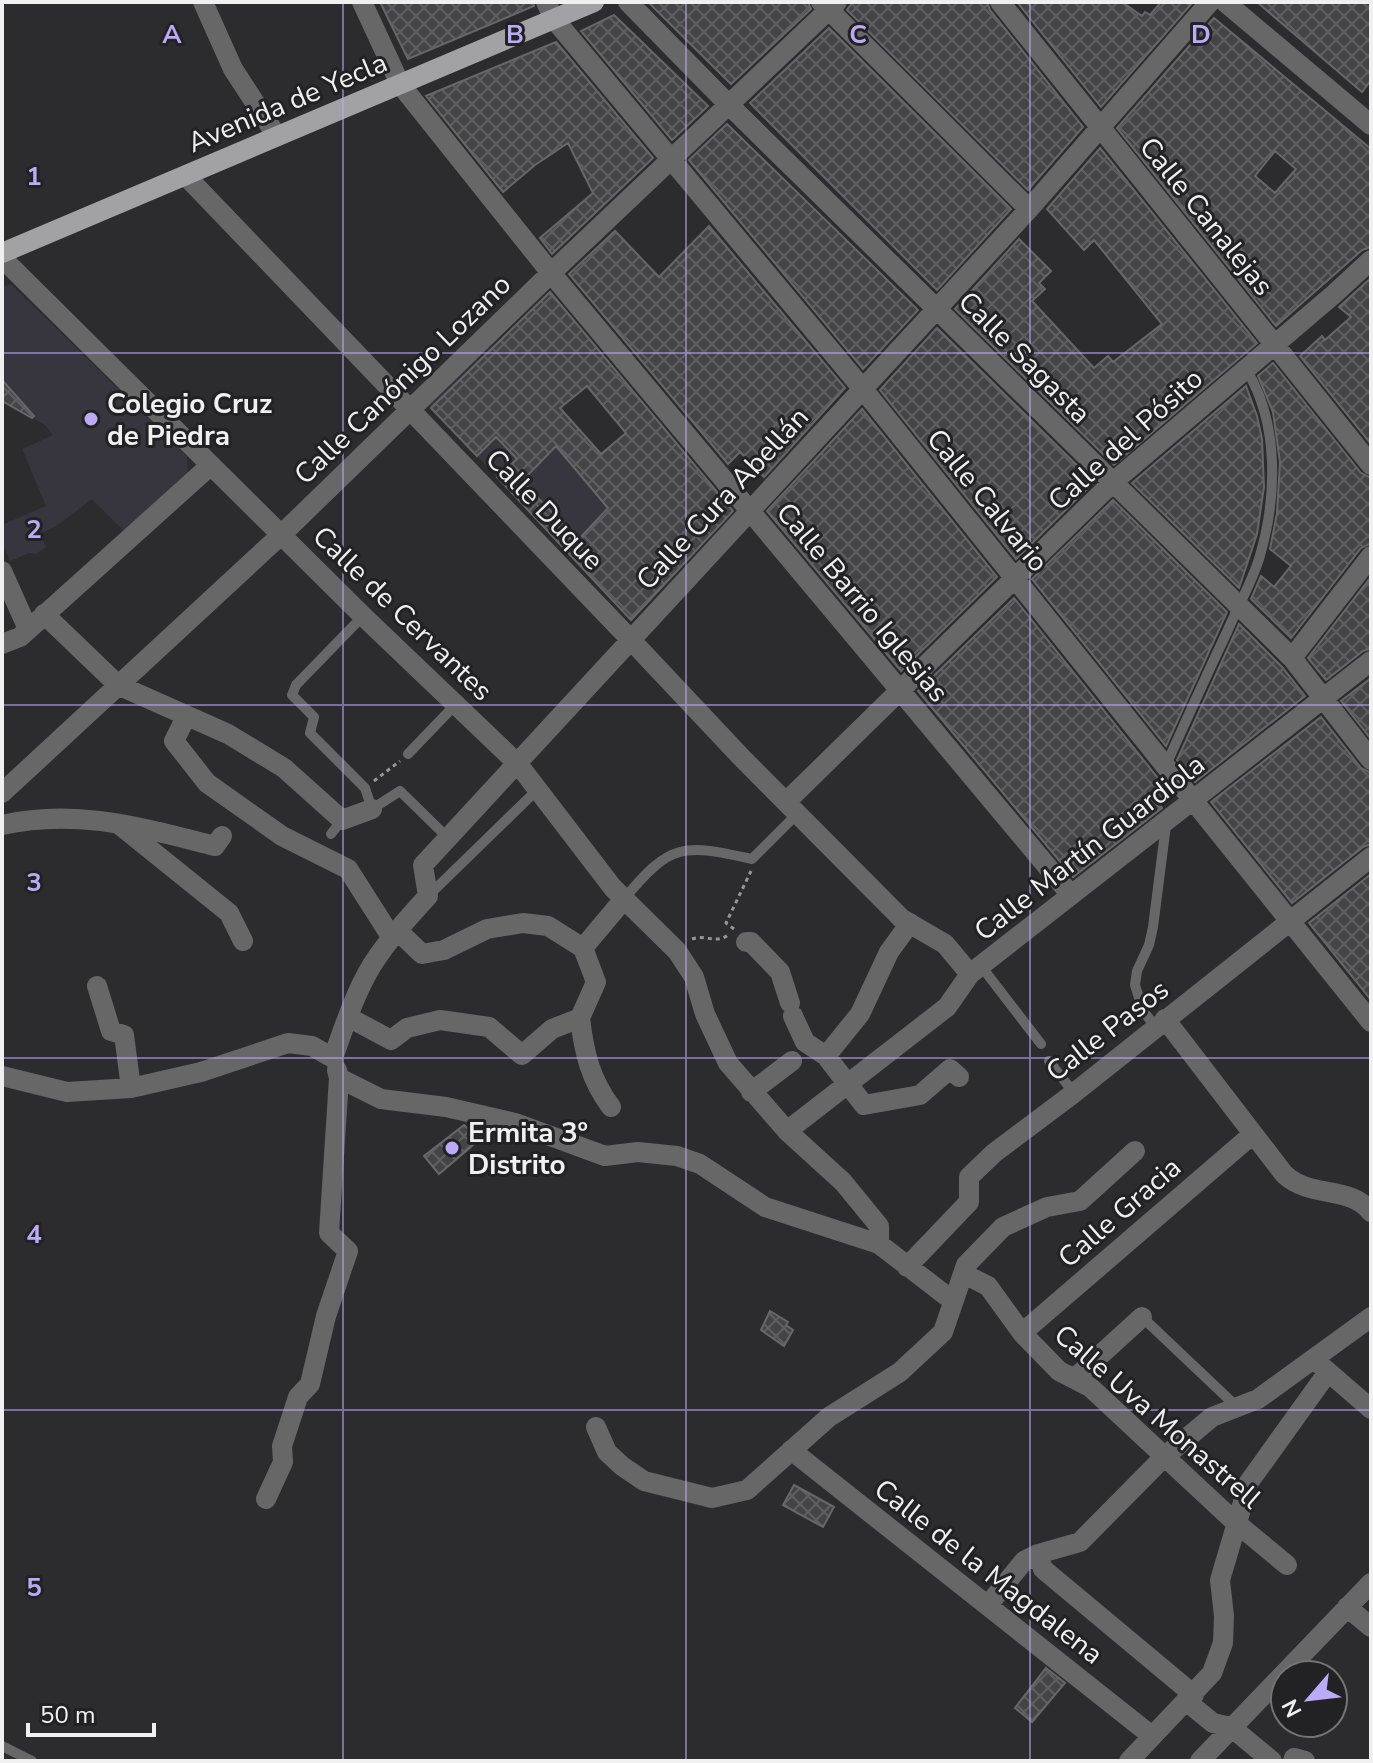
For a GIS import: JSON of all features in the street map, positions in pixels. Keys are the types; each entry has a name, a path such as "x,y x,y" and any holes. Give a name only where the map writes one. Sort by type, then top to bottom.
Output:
{"main road":[{"name":"Avenida de Yecla","path":"2,255 400,84 550,11 594,2"}],"street":[{"path":"203,2 233,69 276,135"},
{"name":"Calle Barrio Iglesias","path":"362,2 400,84 551,273 1071,895"},
{"name":"Calle Sagasta","path":"628,2 1292,658 1371,760"},
{"name":"Calle Canalejas","path":"1000,2 1371,465"},
{"name":"Calle Cura Abellán","path":"428,896 423,865 447,837 518,764 1029,209 1210,2"},
{"path":"1225,2 1371,125"},
{"path":"829,5 1029,209"},
{"name":"Calle Canónigo Lozano","path":"2,793 282,534 829,5"},
{"name":"Calle Calvario","path":"550,11 862,388 1371,1022"},
{"name":"Calle Duque","path":"186,176 902,919 945,944 975,970"},
{"name":"Calle de Cervantes","path":"2,255 363,616 518,764 618,894 677,951 694,977 705,1014 728,1063 787,1131 843,1182 879,1226 879,1244"},
{"name":"Calle del Pósito","path":"792,808 901,690 1112,483 1371,260"},
{"path":"2,644 20,637 211,465"},
{"path":"1292,658 1371,556"},
{"path":"2,571 28,629"},
{"path":"44,614 118,685 228,734 284,768 336,827 372,809"},
{"name":"Calle Martín Guardiola","path":"787,1131 947,1007 975,970 1371,661"},
{"path":"186,717 174,741 207,783 282,836 348,869 394,934 422,954 444,950 487,929 523,923 548,926 583,948 596,982 580,1018 584,1055 597,1088 611,1107"},
{"path":"2,825 39,819 115,821 215,846 222,836"},
{"path":"115,821 229,913 243,941"},
{"name":"Calle Pasos","path":"907,1267 969,1202 969,1177 994,1153 1371,857"},
{"path":"583,948 618,894"},
{"path":"266,1499 283,1462 282,1446 298,1397 310,1384 326,1316 348,1251 329,1233 336,1068 348,1017 371,966 428,896"},
{"path":"751,1092 860,1014 889,952 910,923"},
{"path":"740,936 751,942 780,972 808,1054 848,1083 864,1105 920,1095 950,1069 959,1077"},
{"path":"97,986 111,1031 124,1035 131,1088"},
{"path":"348,1017 391,1040 407,1028 440,1020 489,1027 522,1055 552,1029 580,1018"},
{"path":"1161,1023 1291,1181 1314,1190 1363,1201 1371,1212"},
{"path":"2,1076 67,1092 131,1088 201,1072 288,1043 312,1046 336,1068 381,1099 446,1107 515,1123 605,1156 638,1152 677,1156 700,1164 765,1207 879,1244 953,1301"},
{"name":"Calle Gracia","path":"1022,1333 1253,1134"},
{"path":"596,1427 607,1452 644,1481 712,1498 747,1490 829,1417 900,1372 943,1332 966,1265 1003,1227 1047,1207 1080,1201 1135,1151"},
{"name":"Calle Uva Monastrell","path":"964,1274 988,1286 1022,1333 1059,1371 1090,1387 1235,1522 1287,1565"},
{"path":"1074,1379 1142,1317"},
{"path":"1129,1761 1212,1673 1223,1643 1220,1580 1249,1482 1322,1366 1371,1317"},
{"path":"988,1605 1024,1561 1080,1542 1164,1457 1212,1417 1258,1399 1322,1366"},
{"path":"1322,1366 1371,1409"},
{"name":"Calle de la Magdalena","path":"791,1450 1152,1736"},
{"path":"1038,1554 1043,1569 1190,1698 1213,1723 1231,1727 1272,1761"},
{"path":"1200,1761 1371,1583"},
{"path":"1347,1607 1371,1627"},
{"path":"1293,1761 1294,1758 1305,1761"}],"lane":[{"path":"1165,767 1259,558 1271,488 1269,433 1259,395 1246,369"},
{"path":"363,616 296,685 292,695 314,717 310,733 365,788 372,809 400,791 447,837"},
{"path":"408,754 456,704"},
{"path":"428,896 538,789"},
{"path":"618,894 678,850 707,850 752,859 792,808"},
{"path":"1161,1023 1143,1011 1135,985 1153,927 1166,823"},
{"path":"975,970 1041,1044"},
{"path":"1049,1061 1074,1093"},
{"path":"1142,1317 1236,1406"},
{"path":"2,1746 32,1761"}],"path":[{"path":"365,788 408,754"},
{"path":"740,936 726,923 751,874 752,859"},
{"path":"677,951 696,937 713,940 740,936"}],"shaded area":[{"name":"Colegio Cruz de Piedra","path":"11,284 187,456 188,474 124,531 92,499 41,534 46,547 36,554 29,553 10,561 2,542 2,525 46,506 22,449 53,435 45,425 2,401 2,287"},
{"path":"492,346 638,520 588,573 429,406"}],"building":[{"path":"380,2 533,2 534,6 408,59"},
{"path":"648,2 808,2 811,9 731,84"},
{"path":"853,2 987,2 990,10 1083,127 1028,190 847,10"},
{"path":"1017,2 1122,2 1142,16 1145,12 1150,15 1161,2 1193,2 1101,107"},
{"path":"1257,2 1371,2 1371,80 1362,92"},
{"path":"614,15 708,106 672,140 581,31"},
{"path":"1214,18 1371,149 1371,247 1362,250 1276,326 1117,128","holes":["1275,151 1296,169 1275,193 1255,176"]},
{"path":"829,28 1011,209 937,290 750,103"},
{"path":"556,42 653,158 552,254 540,238 593,193 568,143 503,192 426,96"},
{"path":"727,124 918,310 863,369 689,160"},
{"path":"1100,148 1257,343 1114,465 955,309 1019,239 1051,271 1039,283 1045,289 1032,301 1094,368 1108,356 1113,362 1162,324 1094,240 1084,250 1047,209"},
{"path":"709,226 845,388 764,477 740,452 728,464 569,274 615,231 659,277"},
{"path":"1371,278 1371,444 1300,356 1322,336 1325,340 1351,317 1339,307"},
{"path":"550,292 733,511 631,620 497,477 517,459 496,437 477,456 431,408","holes":["587,386 626,433 601,454 560,408","556,446 608,508 578,540 522,481"]},
{"path":"937,328 1094,482 1016,559 880,390"},
{"path":"1273,363 1361,473 1371,478 1371,543 1361,548 1291,638 1251,599 1261,576 1274,587 1291,566 1270,549 1277,513 1280,462 1273,412 1258,376"},
{"path":"2,380 34,416 32,418 2,401"},
{"path":"1246,386 1262,439 1264,487 1257,534 1239,588 1132,483"},
{"path":"862,409 997,577 901,671 767,511"},
{"path":"1113,500 1227,612 1166,746 1032,579"},
{"path":"1371,577 1371,648 1326,680 1308,658"},
{"path":"1014,598 1169,792 1157,802 1162,808 1073,877 918,691"},
{"path":"1239,624 1282,667 1305,696 1195,782 1177,760"},
{"path":"1371,678 1371,739 1341,701"},
{"path":"1321,717 1361,768 1371,773 1371,844 1292,903 1211,802"},
{"path":"1371,874 1371,1000 1309,923"},
{"name":"Ermita 3º Distrito","path":"464,1125 479,1140 439,1174 424,1156"},
{"path":"770,1311 788,1322 786,1325 793,1330 784,1346 761,1330"},
{"path":"794,1485 834,1507 823,1527 783,1505"},
{"path":"1046,1668 1065,1683 1032,1722 1015,1708"}],"place":[{"name":"Colegio Cruz de Piedra","path":"91,419"},
{"name":"Ermita 3º Distrito","path":"452,1148"}]}
